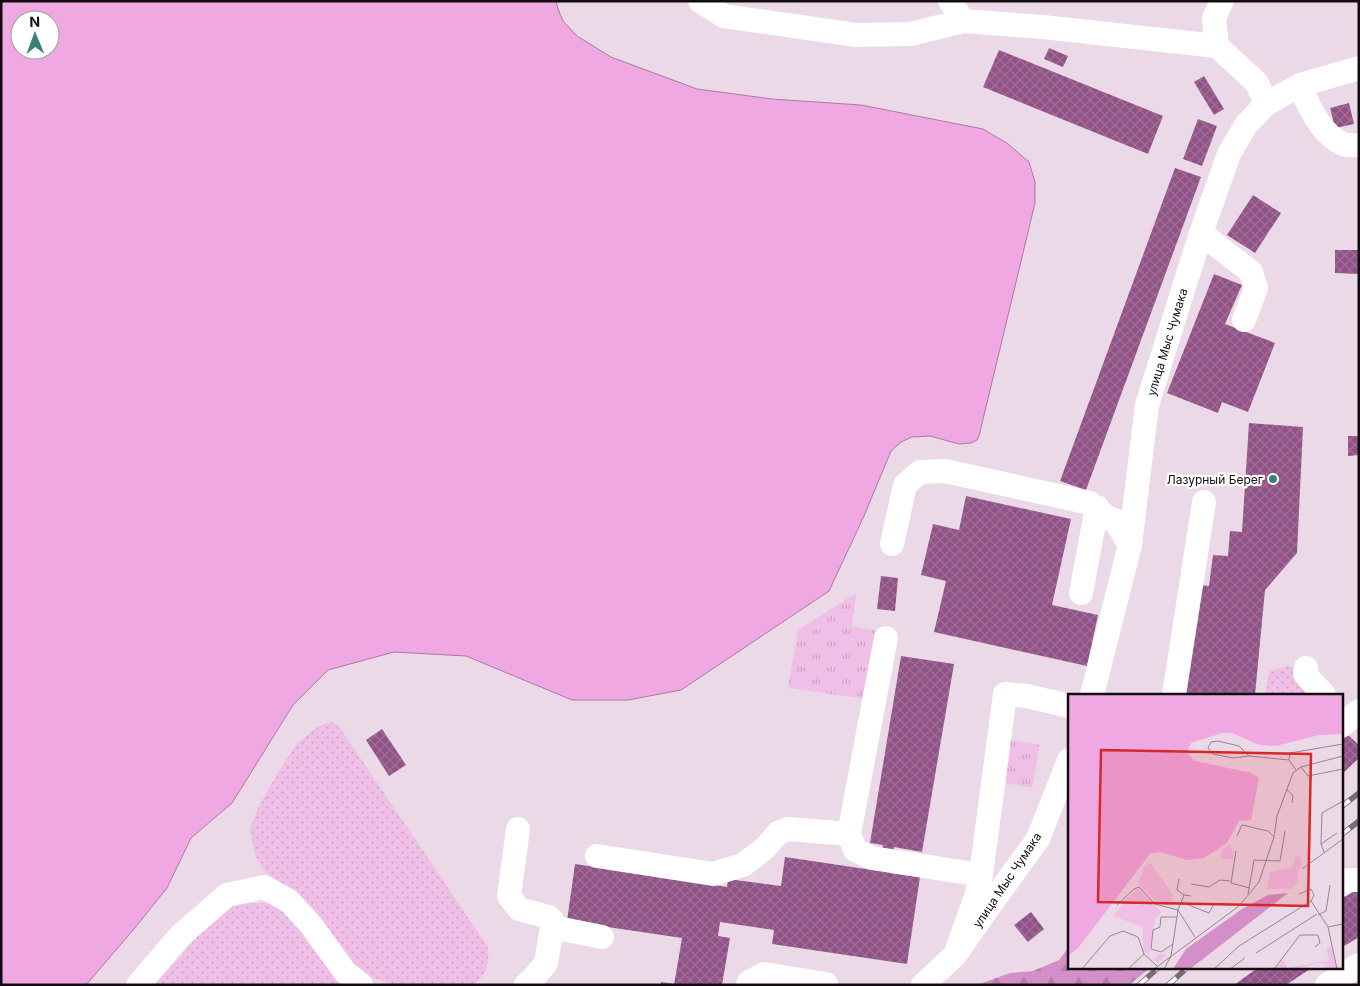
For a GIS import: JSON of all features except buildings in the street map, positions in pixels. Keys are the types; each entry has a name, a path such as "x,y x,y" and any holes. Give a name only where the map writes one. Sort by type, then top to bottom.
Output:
{"street":[{"path":"700,1 724,16 856,35 911,34 956,11 1043,27 1217,46 1257,83 1266,104"},
{"path":"1217,46 1214,18 1222,1"},
{"name":"улица Мыс Чумака","path":"1092,694 1130,545 1147,405 1201,233 1229,154 1246,125 1266,104 1300,86 1359,68"},
{"path":"1300,86 1308,107 1329,135 1345,145 1359,144"},
{"path":"1201,233 1251,272 1256,288 1244,320"},
{"path":"892,544 905,485 920,472 945,471 1090,503 1097,507 1105,517 1115,520 1130,545"},
{"path":"1174,694 1204,502"},
{"path":"1082,593 1097,507"},
{"path":"886,638 849,834 855,850 872,858 981,875"},
{"path":"1306,668 1306,674 1323,694"},
{"path":"955,956 977,894 981,875 1005,694 1027,696 1068,706"},
{"name":"улица Мыс Чумака","path":"923,985 955,956 990,904 1038,839 1068,763"},
{"path":"518,829 509,896 519,909 549,917 553,922 546,963 535,982"},
{"path":"597,856 712,874 743,865 765,848 778,833 788,829 849,834"},
{"path":"1342,884 1349,880 1359,880"},
{"path":"138,985 180,936 227,895 264,887 289,901 311,925 345,972 361,985"},
{"path":"552,927 602,937"},
{"path":"1328,985 1359,965"},
{"path":"748,985 749,982 764,974 826,984"}],"green space":[{"path":"856,593 852,626 876,631 866,699 788,688 798,630"},
{"path":"1288,666 1293,667 1307,694 1266,694 1270,671"},
{"path":"331,722 338,725 488,947 487,968 474,985 394,985 373,978 354,964 320,918 298,894 265,872 255,855 250,829 259,806 278,772 297,744 316,728"},
{"path":"1006,739 1040,745 1032,788 998,782"},
{"path":"235,903 269,903 285,909 304,936 338,978 346,985 155,985 198,936"},
{"path":"1068,948 1068,968 1150,968 1129,985 977,985 1010,973 1033,971 1059,960"}],"shaded area":[{"path":"1,1 556,1 563,21 577,36 611,57 697,89 772,99 861,105 983,129 1007,143 1029,162 1035,182 1035,203 979,436 977,440 971,443 959,444 930,436 912,437 901,442 891,451 864,516 829,591 681,690 628,700 572,700 466,656 394,652 328,670 293,705 232,803 191,838 167,888 86,985 1,985"}],"railway":[{"path":"1342,806 1359,793"},
{"path":"1342,834 1359,821"},
{"path":"1139,985 1158,968"},
{"path":"1168,985 1187,968"}],"place":[{"name":"Лазурный Берег","path":"1273,479"}]}
